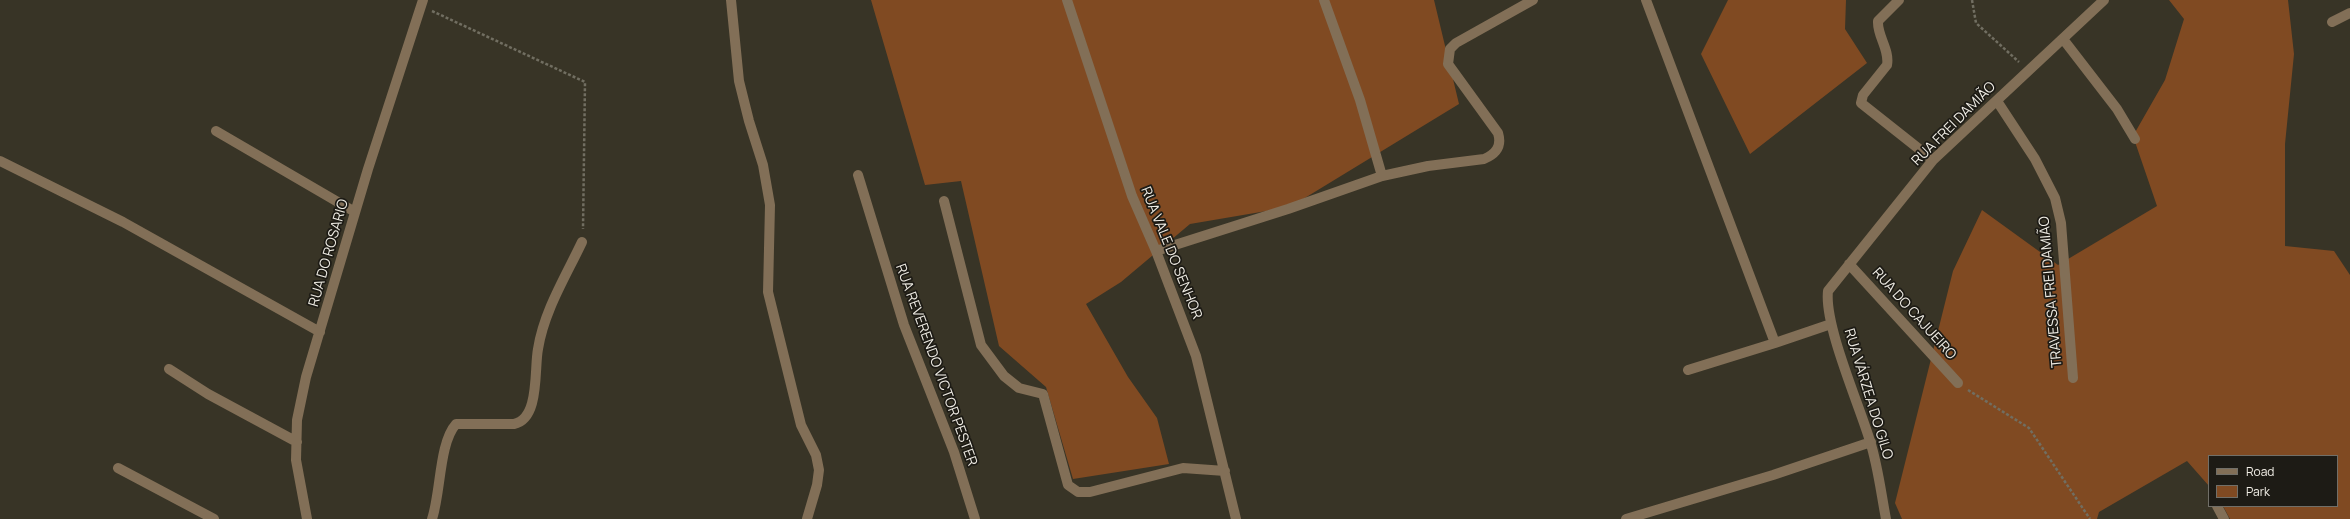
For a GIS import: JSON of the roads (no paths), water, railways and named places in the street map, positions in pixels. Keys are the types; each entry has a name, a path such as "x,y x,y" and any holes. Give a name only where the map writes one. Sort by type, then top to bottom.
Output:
{"street":[{"path":"731,0 739,81 749,121 763,165 770,205 768,292 801,425 816,455 819,470 817,485 807,519"},
{"name":"RUA VALE DO SENHOR","path":"1067,0 1132,196 1156,251 1196,356 1236,519"},
{"path":"1324,0 1360,100 1382,176"},
{"path":"1156,251 1288,210 1382,176 1428,166 1484,159 1492,156 1497,150 1500,140 1498,133 1448,64 1448,56 1456,43 1533,0"},
{"path":"1646,0 1775,343"},
{"path":"1899,0 1878,21 1877,27 1887,56 1887,65 1863,95 1861,103 1933,160"},
{"name":"RUA FREI DAMIÃO","path":"1832,324 1827,302 1828,290 1933,160 2029,72 2104,0"},
{"name":"RUA DO ROSARIO","path":"307,519 296,460 297,420 306,377 355,212 422,3"},
{"path":"2332,22 2350,13"},
{"path":"2063,39 2117,109 2135,139"},
{"name":"TRAVESSA FREI DAMIÃO","path":"1997,101 2034,159 2055,198 2061,223 2073,378"},
{"path":"216,131 355,212"},
{"path":"0,161 123,222 320,332"},
{"name":"RUA REVERENDO VICTOR PESTER","path":"858,175 904,325 954,452 975,519"},
{"path":"944,201 981,345 1004,376 1019,388 1043,394 1068,485 1078,492 1090,492 1182,468 1225,471"},
{"path":"432,519 439,491 446,444 451,429 456,424 522,423 528,416 535,386 538,349 546,319 582,242"},
{"name":"RUA DO CAJUEIRO","path":"1849,264 1958,383"},
{"path":"1688,370 1832,324"},
{"name":"RUA VÁRZEA DO GILO","path":"1832,324 1871,442 1886,519"},
{"path":"169,369 208,394 297,442"},
{"path":"1626,519 1773,476 1871,442"},
{"path":"118,468 214,519"},
{"path":"2218,507 2224,519"}]}
